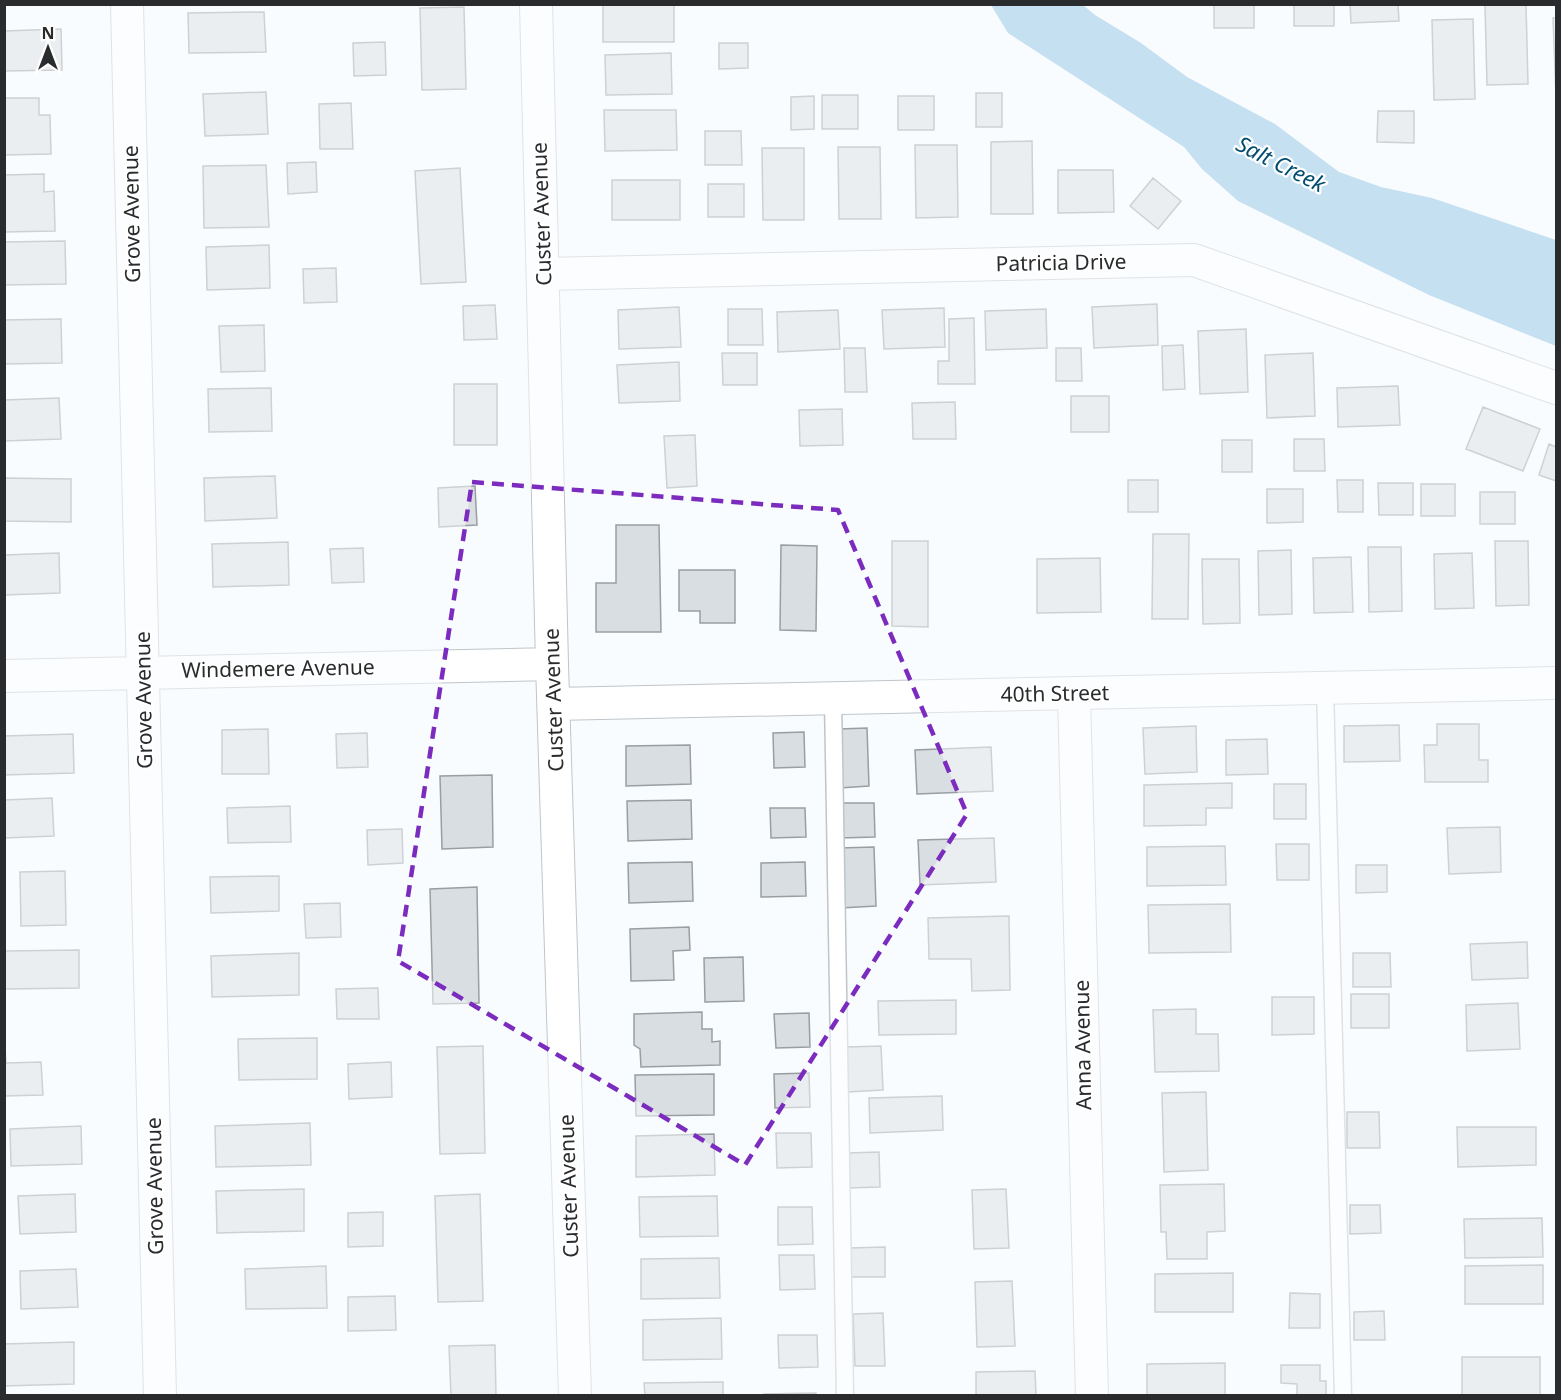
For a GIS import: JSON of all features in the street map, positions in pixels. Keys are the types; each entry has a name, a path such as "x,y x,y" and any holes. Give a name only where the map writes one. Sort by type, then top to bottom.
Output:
{"street":[{"name":"Grove Avenue","path":"127,4 160,1395"},
{"name":"Custer Avenue","path":"536,4 552,664 575,1395"},
{"name":"Patricia Drive","path":"544,274 1194,260 1557,388"},
{"name":"Windemere Avenue","path":"4,676 143,671 552,664"},
{"name":"40th Street","path":"554,704 1557,683"},
{"name":"Anna Avenue","path":"1074,694 1092,1395"}],"lane":[{"path":"1326,688 1343,1395"},
{"path":"833,698 845,1395"}],"highlighted area":[{"path":"472,482 838,510 967,814 745,1165 398,961"}],"water":[{"name":"Salt Creek","path":"991,5 1083,5 1187,77 1275,124 1339,172 1381,187 1432,198 1556,240 1556,346 1429,295 1238,201 1202,169 1184,147 1008,33"}],"building":[{"path":"603,4 674,4 674,42 603,42"},
{"path":"1214,4 1254,4 1254,28 1214,28"},
{"path":"1294,4 1334,4 1334,26 1294,26"},
{"path":"1350,4 1398,4 1399,21 1351,23"},
{"path":"1526,4 1528,84 1487,85 1485,5"},
{"path":"464,7 466,89 422,90 420,8"},
{"path":"264,12 266,52 189,53 188,13"},
{"path":"1553,18 1556,18 1556,98"},
{"path":"1473,19 1475,99 1434,100 1432,20"},
{"path":"61,29 62,70 4,71 4,31"},
{"path":"385,42 386,75 354,76 353,43"},
{"path":"719,43 748,43 748,68 719,69"},
{"path":"671,53 672,94 606,95 605,55"},
{"path":"266,92 268,134 205,136 203,94"},
{"path":"976,93 1002,93 1002,127 976,127"},
{"path":"822,95 858,95 858,129 822,129"},
{"path":"814,96 814,129 791,130 791,97"},
{"path":"898,96 934,96 934,130 898,130"},
{"path":"4,98 39,98 39,115 50,115 51,154 4,155"},
{"path":"351,103 353,149 320,149 319,104"},
{"path":"604,110 676,110 677,150 605,151"},
{"path":"1378,111 1414,111 1414,143 1377,142"},
{"path":"705,131 741,131 742,165 705,165"},
{"path":"1032,141 1033,214 991,214 991,142"},
{"path":"915,145 957,145 958,217 916,218"},
{"path":"838,147 880,147 881,219 839,219"},
{"path":"762,148 804,148 804,220 763,220"},
{"path":"316,162 317,192 288,194 287,163"},
{"path":"266,165 269,227 204,228 203,166"},
{"path":"460,168 466,282 421,284 415,171"},
{"path":"1058,170 1113,170 1114,212 1058,213"},
{"path":"44,174 44,192 54,191 55,231 4,232 4,175"},
{"path":"1153,178 1181,201 1158,229 1130,206"},
{"path":"612,180 680,180 680,220 612,220"},
{"path":"708,184 744,184 744,217 708,217"},
{"path":"65,241 66,284 4,285 4,242"},
{"path":"269,245 270,288 207,290 206,247"},
{"path":"336,268 337,302 304,303 303,269"},
{"path":"1157,304 1158,345 1094,348 1092,307"},
{"path":"495,305 497,339 464,340 463,306"},
{"path":"679,307 681,347 619,349 618,310"},
{"path":"944,308 945,347 884,349 882,310"},
{"path":"728,309 762,309 763,345 728,345"},
{"path":"1046,309 1047,348 986,350 985,311"},
{"path":"838,310 840,349 778,352 777,312"},
{"path":"974,318 975,384 938,384 938,361 949,361 949,319"},
{"path":"61,319 62,363 4,364 4,320"},
{"path":"264,325 265,371 221,372 219,326"},
{"path":"1246,329 1248,392 1200,394 1198,331"},
{"path":"1183,345 1185,389 1163,390 1162,346"},
{"path":"844,348 865,348 867,392 845,392"},
{"path":"1056,348 1081,348 1082,381 1056,381"},
{"path":"722,353 757,353 757,385 723,385"},
{"path":"1313,353 1315,416 1267,418 1265,355"},
{"path":"679,362 680,401 619,403 617,365"},
{"path":"454,384 497,384 497,445 454,445"},
{"path":"1398,386 1400,425 1338,427 1337,388"},
{"path":"271,388 272,431 209,432 208,389"},
{"path":"1071,396 1109,396 1109,432 1071,432"},
{"path":"59,398 61,439 4,441 4,400"},
{"path":"955,402 956,439 913,439 912,403"},
{"path":"1483,407 1540,429 1523,471 1466,449"},
{"path":"842,409 843,445 800,446 799,410"},
{"path":"695,435 697,486 667,488 664,436"},
{"path":"1294,439 1324,439 1325,471 1294,471"},
{"path":"1222,440 1252,440 1252,472 1222,472"},
{"path":"1549,444 1556,447 1556,481 1539,475"},
{"path":"275,476 277,518 205,521 204,478"},
{"path":"4,478 71,479 71,522 4,521"},
{"path":"1128,480 1158,480 1158,512 1128,512"},
{"path":"1337,480 1363,480 1363,512 1338,512"},
{"path":"1378,483 1413,483 1413,515 1379,515"},
{"path":"1421,484 1455,484 1455,516 1421,516"},
{"path":"475,486 477,525 439,527 438,488"},
{"path":"1267,489 1303,489 1303,522 1267,523"},
{"path":"1480,492 1515,492 1515,524 1480,524"},
{"path":"616,525 659,525 661,632 596,632 596,583 616,583"},
{"path":"1153,534 1189,534 1188,619 1152,619"},
{"path":"892,541 928,541 928,627 892,626"},
{"path":"1495,541 1528,541 1529,605 1496,606"},
{"path":"288,542 289,585 213,587 212,544"},
{"path":"781,545 817,546 816,631 780,630"},
{"path":"1368,547 1401,547 1402,611 1369,612"},
{"path":"363,548 364,582 332,583 330,549"},
{"path":"1291,550 1292,614 1259,615 1258,551"},
{"path":"59,553 60,593 4,595 4,555"},
{"path":"1472,553 1474,608 1435,609 1434,554"},
{"path":"1351,557 1353,612 1314,613 1313,558"},
{"path":"1100,558 1101,612 1037,613 1037,559"},
{"path":"1202,559 1239,559 1240,623 1203,624"},
{"path":"679,570 735,570 735,623 700,623 700,611 679,611"},
{"path":"1437,724 1479,724 1479,760 1488,760 1488,782 1425,782 1424,745 1437,745"},
{"path":"1399,725 1400,761 1344,762 1344,726"},
{"path":"1196,726 1197,772 1145,774 1143,728"},
{"path":"867,728 869,786 840,788 839,729"},
{"path":"268,729 269,774 222,774 222,730"},
{"path":"804,732 805,767 774,768 773,733"},
{"path":"367,733 368,767 337,768 336,734"},
{"path":"73,734 74,773 4,775 4,736"},
{"path":"1267,739 1268,774 1226,775 1226,740"},
{"path":"690,745 691,784 626,786 626,746"},
{"path":"991,747 993,791 917,794 915,750"},
{"path":"492,775 493,847 442,849 440,776"},
{"path":"1232,783 1232,808 1206,808 1206,825 1144,826 1144,785"},
{"path":"1274,784 1306,784 1306,819 1274,819"},
{"path":"52,798 54,836 4,838 4,800"},
{"path":"691,800 692,839 628,841 627,801"},
{"path":"839,803 874,803 875,837 839,838"},
{"path":"290,806 291,842 228,843 227,808"},
{"path":"770,808 805,808 806,837 771,838"},
{"path":"1500,827 1501,872 1449,874 1447,828"},
{"path":"402,829 403,863 368,865 367,830"},
{"path":"994,838 996,882 920,885 918,840"},
{"path":"1276,844 1309,844 1309,880 1277,880"},
{"path":"1225,846 1226,885 1147,886 1147,847"},
{"path":"874,847 876,906 841,908 839,848"},
{"path":"692,862 693,901 629,903 628,863"},
{"path":"805,862 806,896 761,897 761,863"},
{"path":"1356,865 1387,865 1387,892 1356,893"},
{"path":"65,871 66,925 21,926 20,872"},
{"path":"279,876 279,911 211,913 210,877"},
{"path":"477,887 479,1003 433,1004 430,889"},
{"path":"340,903 341,937 306,938 304,904"},
{"path":"1230,904 1231,952 1149,953 1148,905"},
{"path":"1009,916 1010,990 972,991 971,959 929,959 928,918"},
{"path":"689,927 690,950 673,951 674,980 631,981 630,929"},
{"path":"1527,942 1528,978 1472,980 1470,944"},
{"path":"79,950 79,988 4,989 4,951"},
{"path":"299,953 299,995 212,997 211,956"},
{"path":"1353,953 1390,953 1391,987 1353,987"},
{"path":"743,957 744,1001 705,1002 704,958"},
{"path":"378,988 379,1019 337,1019 336,989"},
{"path":"1351,994 1389,994 1389,1028 1351,1028"},
{"path":"1272,997 1314,997 1314,1034 1272,1035"},
{"path":"956,1000 956,1034 879,1035 878,1001"},
{"path":"1518,1003 1520,1049 1467,1051 1466,1005"},
{"path":"1196,1009 1196,1034 1218,1034 1219,1071 1155,1072 1153,1010"},
{"path":"702,1012 702,1029 712,1029 712,1042 720,1041 720,1065 641,1067 640,1049 634,1045 634,1014"},
{"path":"809,1013 810,1047 776,1048 774,1014"},
{"path":"4,1034 6,1063 41,1062 43,1095 4,1096"},
{"path":"317,1038 317,1079 239,1080 238,1039"},
{"path":"483,1046 485,1153 440,1154 437,1047"},
{"path":"881,1046 883,1090 847,1092 846,1047"},
{"path":"391,1062 392,1097 349,1099 348,1064"},
{"path":"809,1073 810,1107 775,1108 774,1074"},
{"path":"714,1074 714,1115 636,1116 635,1075"},
{"path":"1206,1092 1208,1170 1164,1172 1162,1093"},
{"path":"942,1096 943,1130 870,1133 869,1098"},
{"path":"1347,1112 1379,1112 1380,1148 1347,1148"},
{"path":"310,1123 311,1165 216,1167 215,1126"},
{"path":"81,1126 82,1164 11,1166 10,1129"},
{"path":"1457,1127 1536,1127 1536,1165 1458,1167"},
{"path":"776,1133 811,1133 812,1167 777,1168"},
{"path":"714,1134 715,1175 636,1177 636,1136"},
{"path":"879,1152 880,1187 848,1188 847,1153"},
{"path":"1224,1184 1225,1231 1207,1232 1207,1259 1167,1259 1166,1232 1161,1232 1160,1185"},
{"path":"304,1189 304,1231 217,1233 216,1191"},
{"path":"1006,1189 1009,1248 974,1249 972,1190"},
{"path":"75,1194 76,1232 20,1234 18,1196"},
{"path":"480,1194 483,1301 438,1302 435,1196"},
{"path":"717,1196 718,1236 640,1237 639,1197"},
{"path":"1350,1205 1380,1205 1381,1233 1350,1234"},
{"path":"778,1207 812,1207 813,1244 778,1245"},
{"path":"383,1212 383,1246 348,1247 348,1213"},
{"path":"1542,1218 1543,1257 1465,1258 1464,1219"},
{"path":"885,1247 885,1277 850,1277 849,1248"},
{"path":"779,1255 814,1255 815,1289 780,1290"},
{"path":"719,1258 720,1298 641,1299 641,1259"},
{"path":"1543,1265 1543,1304 1465,1304 1465,1266"},
{"path":"326,1266 327,1308 246,1309 245,1269"},
{"path":"76,1269 78,1307 21,1309 20,1271"},
{"path":"1233,1273 1233,1312 1155,1312 1155,1274"},
{"path":"1012,1281 1015,1346 977,1347 975,1282"},
{"path":"1290,1293 1320,1294 1320,1328 1289,1328"},
{"path":"395,1296 396,1330 348,1331 348,1297"},
{"path":"1384,1311 1385,1340 1354,1340 1354,1312"},
{"path":"883,1313 885,1366 855,1366 853,1314"},
{"path":"721,1318 722,1359 643,1360 643,1320"},
{"path":"778,1335 817,1335 818,1367 779,1368"},
{"path":"74,1342 74,1384 4,1386 4,1344"},
{"path":"495,1345 496,1396 451,1396 449,1346"},
{"path":"1462,1357 1540,1357 1540,1395 1462,1396"},
{"path":"1225,1363 1225,1396 1147,1396 1147,1364"},
{"path":"1281,1365 1320,1365 1320,1381 1326,1381 1326,1396 1297,1396 1297,1384 1281,1383"},
{"path":"1035,1371 1036,1396 976,1396 976,1372"},
{"path":"723,1382 723,1396 645,1396 644,1383"},
{"path":"816,1393 816,1396 764,1396 764,1394"}]}
